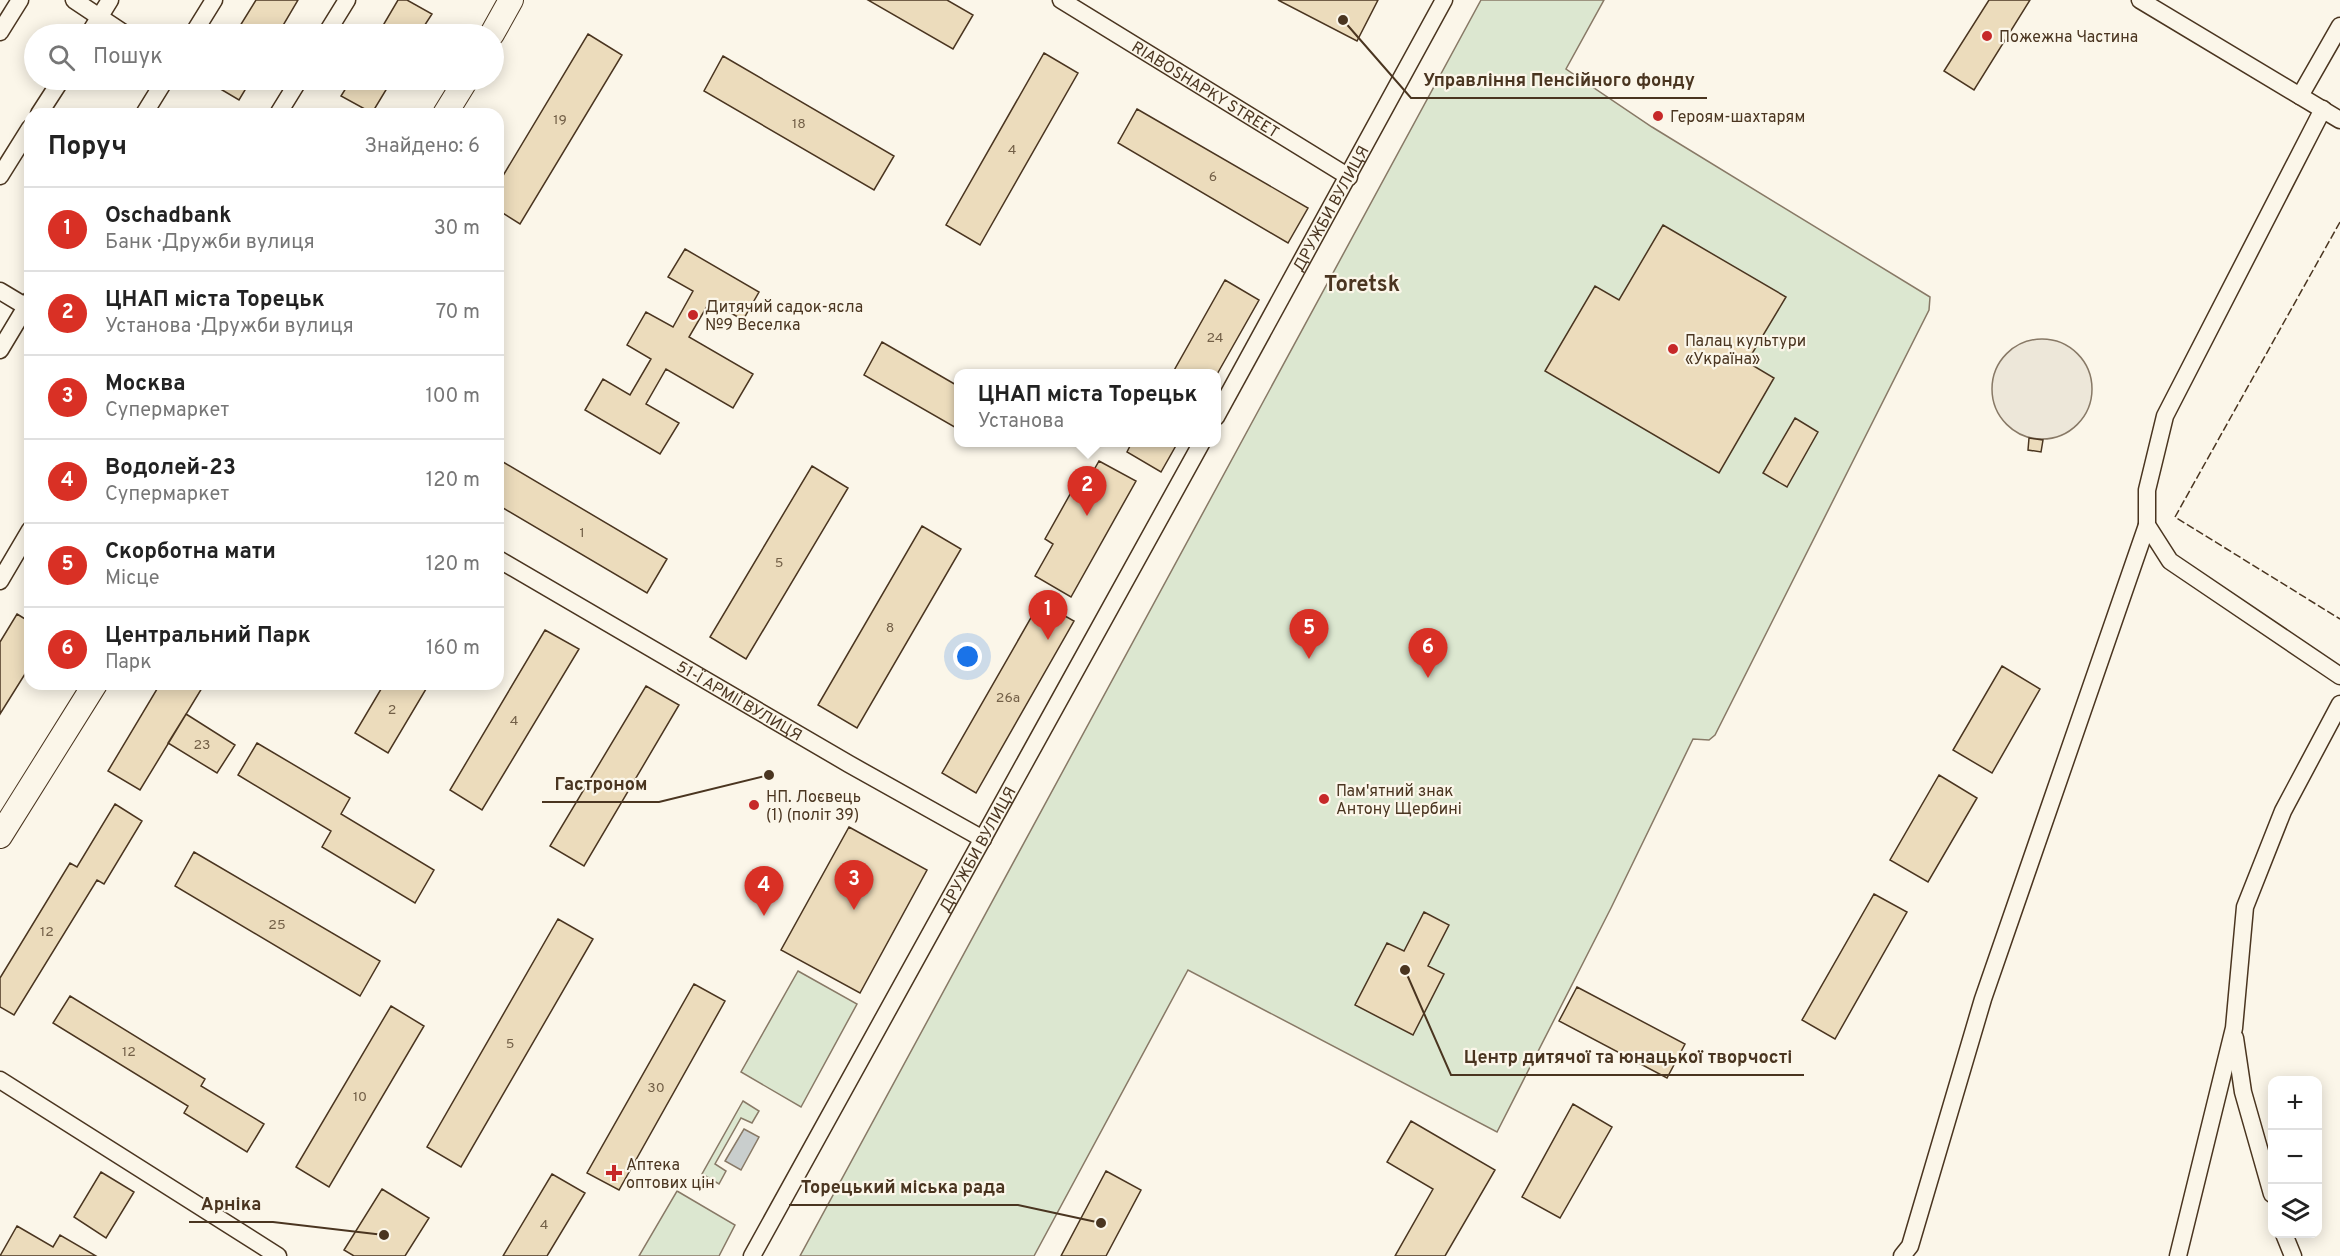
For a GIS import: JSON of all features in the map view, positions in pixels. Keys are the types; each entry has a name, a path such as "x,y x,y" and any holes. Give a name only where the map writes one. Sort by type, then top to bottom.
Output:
{"main road":[{"path":"498,24 512,0"},
{"path":"449,108 460,90"},
{"path":"0,836 91,690"}],"street":[{"path":"0,32 20,0"},
{"path":"74,0 108,24"},
{"path":"95,24 110,0"},
{"path":"199,24 214,0"},
{"path":"332,24 347,0"},
{"name":"RIABOSHAPKY STREET","path":"1061,0 1348,177"},
{"name":"ДРУЖБИ ВУЛИЦЯ","path":"1221,408 1444,0"},
{"path":"2140,0 2340,120"},
{"path":"2300,96 2340,26"},
{"path":"43,108 55,90"},
{"path":"148,108 159,90"},
{"path":"282,108 293,90"},
{"path":"1902,1256 1910,1246 1983,999 2147,525 2147,490 2165,416 2323,109"},
{"path":"0,176 24,138"},
{"path":"0,291 24,303"},
{"path":"0,350 24,313"},
{"name":"ДРУЖБИ ВУЛИЦЯ","path":"752,1256 1199,447"},
{"path":"2147,525 2170,561 2340,676"},
{"path":"0,581 24,541"},
{"name":"51-Ї АРМІЇ ВУЛИЦЯ","path":"504,563 849,764 983,839"},
{"path":"2178,1256 2234,1028 2245,907 2283,811 2340,704"},
{"path":"2234,1028 2243,1092 2269,1184"},
{"path":"0,1080 278,1256"},
{"path":"2286,1238 2294,1256"}],"green space":[{"path":"1481,0 1604,0 1566,69 1652,127 1930,297 1929,310 1715,735 1709,740 1693,739 1611,908 1497,1132 1188,970 1034,1256 800,1256"},
{"path":"798,971 857,1004 801,1107 741,1072"},
{"path":"743,1101 759,1111 752,1123 741,1118 715,1164 726,1171 719,1184 702,1174"},
{"path":"677,1191 735,1225 719,1256 639,1256"}],"shaded area":[{"path":"2042,339 2061,342 2078,353 2089,370 2092,389 2089,408 2078,425 2061,436 2042,439 2023,436 2006,425 1995,408 1992,389 1995,370 2006,353 2023,342"},
{"path":"744,1129 759,1137 741,1170 725,1161"}],"building":[{"path":"256,0 298,0 284,24 241,24"},
{"path":"398,0 407,0 432,14 426,24 384,24"},
{"path":"868,0 947,0 973,15 953,49"},
{"path":"1278,0 1378,0 1357,41"},
{"name":"Пожежна Частина","path":"1989,0 2030,0 1974,90 1944,71"},
{"path":"588,34 622,55 520,224 504,214 504,174"},
{"path":"1044,53 1078,73 980,245 946,225"},
{"path":"723,56 894,156 874,190 704,91"},
{"path":"222,90 245,90 239,100"},
{"path":"345,90 386,90 375,108 363,108 341,96"},
{"path":"1137,109 1308,208 1288,243 1118,143"},
{"path":"1663,225 1786,297 1747,362 1774,378 1719,473 1545,371 1595,286 1619,300"},
{"path":"685,249 759,292 743,320 710,301 689,337 753,374 733,408 666,369 646,404 679,423 660,454 585,410 603,379 630,395 651,359 627,345 646,312 673,327 693,291 668,277"},
{"path":"1225,280 1259,300 1220,369 1175,369"},
{"path":"882,342 954,384 954,427 864,375"},
{"path":"1795,418 1818,432 1787,487 1763,473"},
{"path":"2029,438 2043,440 2041,452 2028,450"},
{"path":"1130,447 1175,447 1161,472 1127,452"},
{"path":"1099,461 1136,481 1071,597 1035,576 1053,544 1045,539 1073,489 1081,493"},
{"path":"504,463 667,559 647,593 504,509"},
{"path":"812,466 848,488 746,659 710,637"},
{"path":"922,526 961,549 857,728 818,705"},
{"path":"1040,602 1074,621 976,793 942,773"},
{"path":"17,614 24,618 24,676 0,714 0,642"},
{"path":"545,630 579,649 482,810 450,790"},
{"path":"2002,666 2040,689 1992,773 1953,750"},
{"path":"646,686 679,705 584,866 550,846"},
{"path":"156,690 201,690 140,790 108,771"},
{"path":"380,690 425,690 388,753 355,733"},
{"path":"186,714 235,745 217,773 168,743"},
{"path":"257,743 350,798 341,814 434,870 415,903 322,847 331,831 238,775"},
{"path":"1939,775 1977,798 1928,882 1890,860"},
{"path":"115,804 142,821 104,884 97,880 14,1015 0,1007 0,978 70,863 77,867"},
{"path":"849,827 927,870 860,993 781,950"},
{"path":"194,852 380,961 360,996 175,886"},
{"path":"1874,894 1907,912 1835,1039 1802,1020"},
{"path":"1424,912 1449,925 1428,966 1444,974 1413,1035 1355,1005 1387,943 1404,951"},
{"path":"558,919 593,939 461,1167 427,1147"},
{"path":"694,984 725,1001 619,1190 587,1173"},
{"path":"1577,987 1685,1044 1667,1078 1559,1021"},
{"path":"70,996 205,1079 201,1086 264,1124 247,1152 184,1113 188,1106 53,1023"},
{"path":"391,1006 424,1026 329,1187 296,1167"},
{"path":"1573,1104 1612,1127 1560,1218 1522,1197"},
{"path":"1411,1121 1495,1170 1445,1256 1395,1256 1433,1189 1387,1162"},
{"path":"1106,1171 1141,1190 1106,1256 1061,1256"},
{"path":"101,1172 134,1192 106,1238 74,1217"},
{"path":"552,1174 585,1193 547,1256 503,1256"},
{"path":"382,1189 429,1218 405,1256 354,1256 344,1250"},
{"path":"17,1226 53,1247 60,1235 96,1256 0,1256"}],"fence":[{"path":"2340,222 2175,517 2340,619"}],"place":[{"name":"Управління Пенсійного фонду","path":"1343,20"},
{"name":"Пожежна Частина","path":"1987,36"},
{"name":"Героям-шахтарям","path":"1658,116"},
{"name":"Дитячий садок-ясла №9 Веселка","path":"693,315"},
{"name":"Палац культури «Україна»","path":"1673,349"},
{"name":"ЦНАП міста Торецьк","path":"1087,516"},
{"name":"Oschadbank","path":"1048,640"},
{"name":"Скорботна мати","path":"1309,659"},
{"name":"Центральний Парк","path":"1428,678"},
{"name":"Гастроном","path":"769,775"},
{"name":"Пам'ятний знак Антону Щербині","path":"1324,799"},
{"name":"НП. Лоєвець (1) (політ 39)","path":"754,805"},
{"name":"Москва","path":"854,910"},
{"name":"Водолей-23","path":"764,916"},
{"name":"Центр дитячої та юнацької творчості","path":"1405,970"},
{"name":"Аптека оптових цін","path":"614,1173"},
{"name":"Торецький міська рада","path":"1101,1223"},
{"name":"Арніка","path":"384,1235"}],"district":[{"name":"Toretsk","path":"1362,283"}]}
